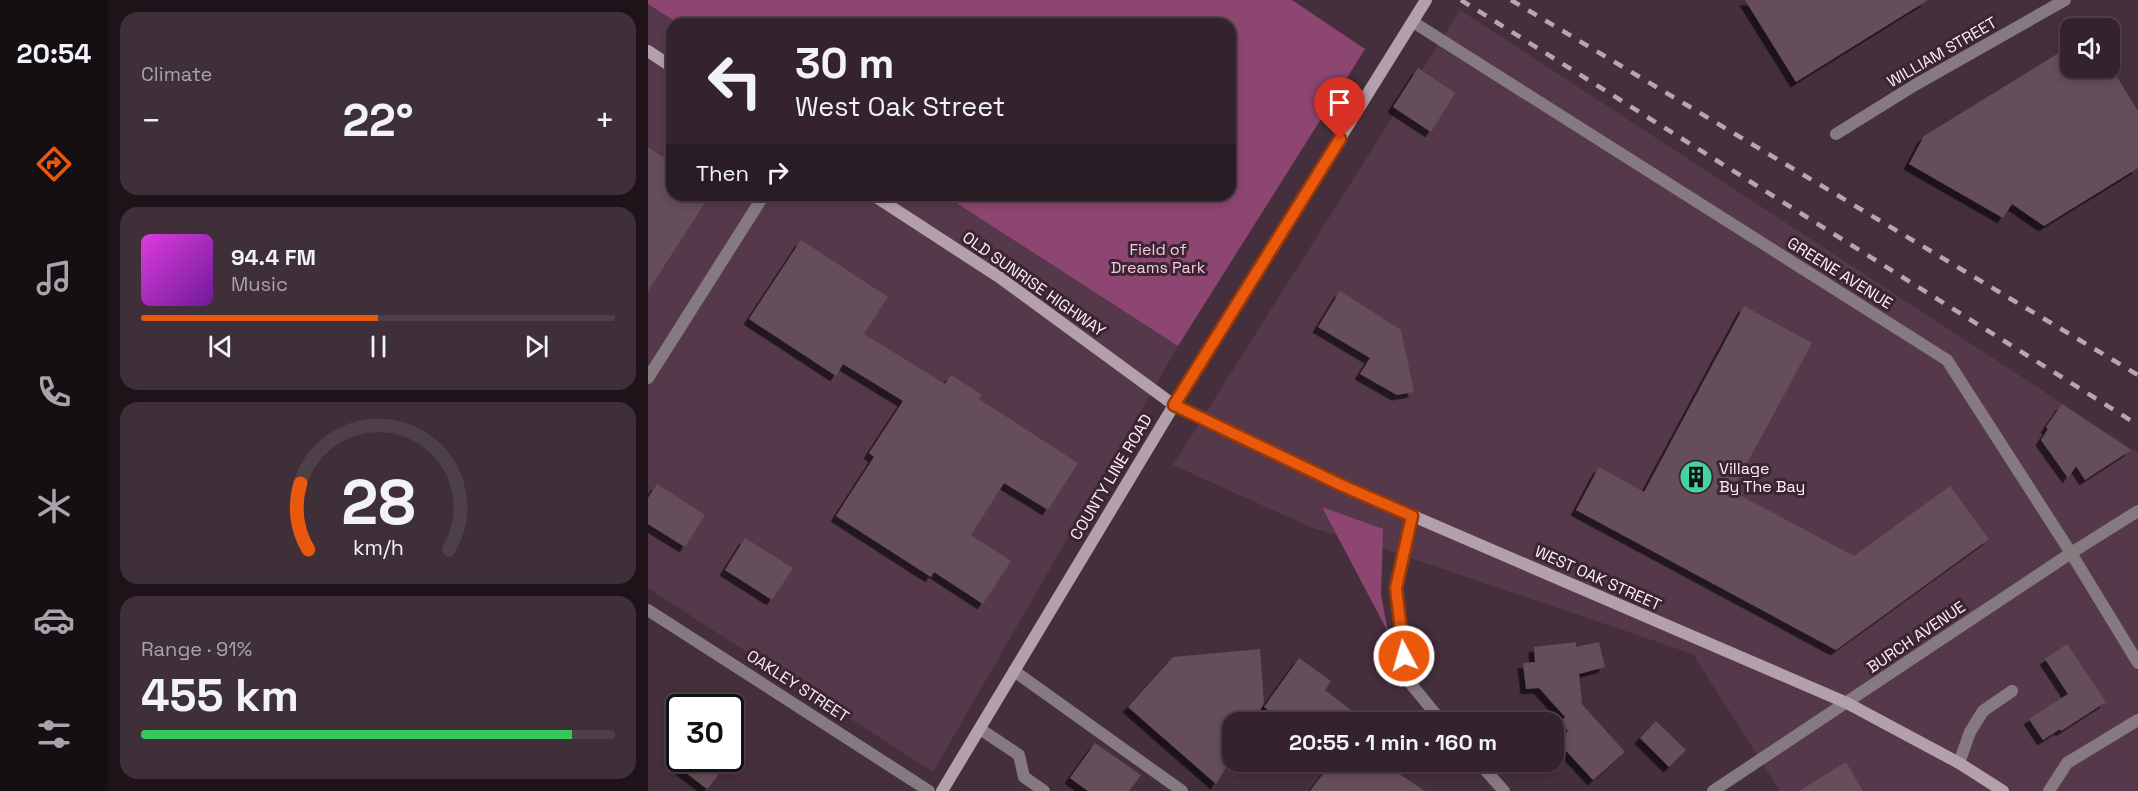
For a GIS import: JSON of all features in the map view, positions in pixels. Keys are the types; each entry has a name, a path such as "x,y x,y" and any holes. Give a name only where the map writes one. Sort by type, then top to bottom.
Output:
{"main road":[{"name":"COUNTY LINE ROAD","path":"942,791 1174,405 1426,0"},
{"path":"648,51 666,63"},
{"name":"OLD SUNRISE HIGHWAY","path":"882,201 999,276 1174,405"},
{"name":"WEST OAK STREET","path":"1174,405 1341,485 1847,703 1959,763 2003,791"}],"street":[{"name":"WILLIAM STREET","path":"1836,134 2065,0"},
{"name":"GREENE AVENUE","path":"1413,22 1947,360 2071,553 2138,663"},
{"path":"648,378 760,201"},
{"name":"BURCH AVENUE","path":"1713,791 2138,511"},
{"path":"1412,516 1396,588 1406,678 1434,712"},
{"name":"OAKLEY STREET","path":"648,610 929,791"},
{"path":"1014,671 1182,791"},
{"path":"1959,763 1970,732 1983,711 2012,691"},
{"path":"2049,791 2067,763 2138,720"},
{"path":"980,729 1018,755 1024,777 1044,791"},
{"path":"1487,772 1504,791"}],"shaded area":[{"path":"648,4 670,18 666,18 666,201 953,201 1178,346 933,772 648,588"},
{"path":"1460,10 2138,453 2138,791 1780,791 1693,654 1384,549 1313,528 1173,465"}],"green space":[{"name":"Field of Dreams Park","path":"648,0 1292,0 1365,49 1178,346 953,201 1236,201 1236,18 670,18 648,4"},
{"path":"1322,507 1383,529 1381,595 1388,632"}],"building":[{"path":"1745,0 1928,0 1796,82"},
{"path":"2060,52 2060,78 2118,78 2138,111 2138,168 2044,226 2012,204 2003,218 1909,164 1924,136"},
{"path":"1418,68 1455,93 1431,132 1393,107"},
{"path":"648,147 666,159 666,201 706,201 648,291"},
{"path":"801,240 888,297 864,334 945,384 951,375 982,395 979,399 1078,463 1048,510 1004,483 971,535 1011,561 983,604 934,572 931,577 836,516 874,457 869,453 903,401 843,364 836,376 749,319"},
{"path":"1340,291 1401,330 1414,392 1397,395 1360,374 1370,358 1318,327"},
{"name":"Village By The Bay","path":"1744,306 1812,343 1732,491 1854,556 1950,486 1989,539 1836,650 1576,510 1599,467 1644,492"},
{"path":"2062,404 2131,450 2085,480 2076,466 2068,478 2041,440 2048,429 2046,427"},
{"path":"657,484 705,515 685,547 648,524 648,498"},
{"path":"745,538 793,568 772,600 725,570"},
{"path":"1576,642 1576,647 1599,642 1605,667 1579,674 1582,704 1625,752 1593,780 1564,749 1564,735 1568,731 1564,726 1564,712 1561,712 1539,688 1526,689 1523,663 1535,662 1534,647"},
{"path":"2067,644 2106,702 2043,740 2029,719 2068,694 2045,659"},
{"path":"1260,649 1264,703 1259,712 1222,712 1223,772 1216,784 1128,707 1173,657"},
{"path":"1299,658 1331,681 1325,690 1354,712 1271,712 1264,707"},
{"path":"1656,721 1686,750 1669,767 1640,738"},
{"path":"1095,743 1141,775 1129,791 1088,791 1070,778"},
{"path":"1846,762 1863,791 1799,791"},
{"path":"685,772 721,772 707,789"},
{"path":"1324,772 1396,772 1425,791 1310,791"}],"railway":[{"path":"1461,0 2138,425"},
{"path":"1511,0 2138,375"}],"place":[{"name":"Village By The Bay","path":"1696,477"}],"route":[{"path":"1340,139 1174,405 1341,485 1412,516 1396,588 1404,656"}]}
